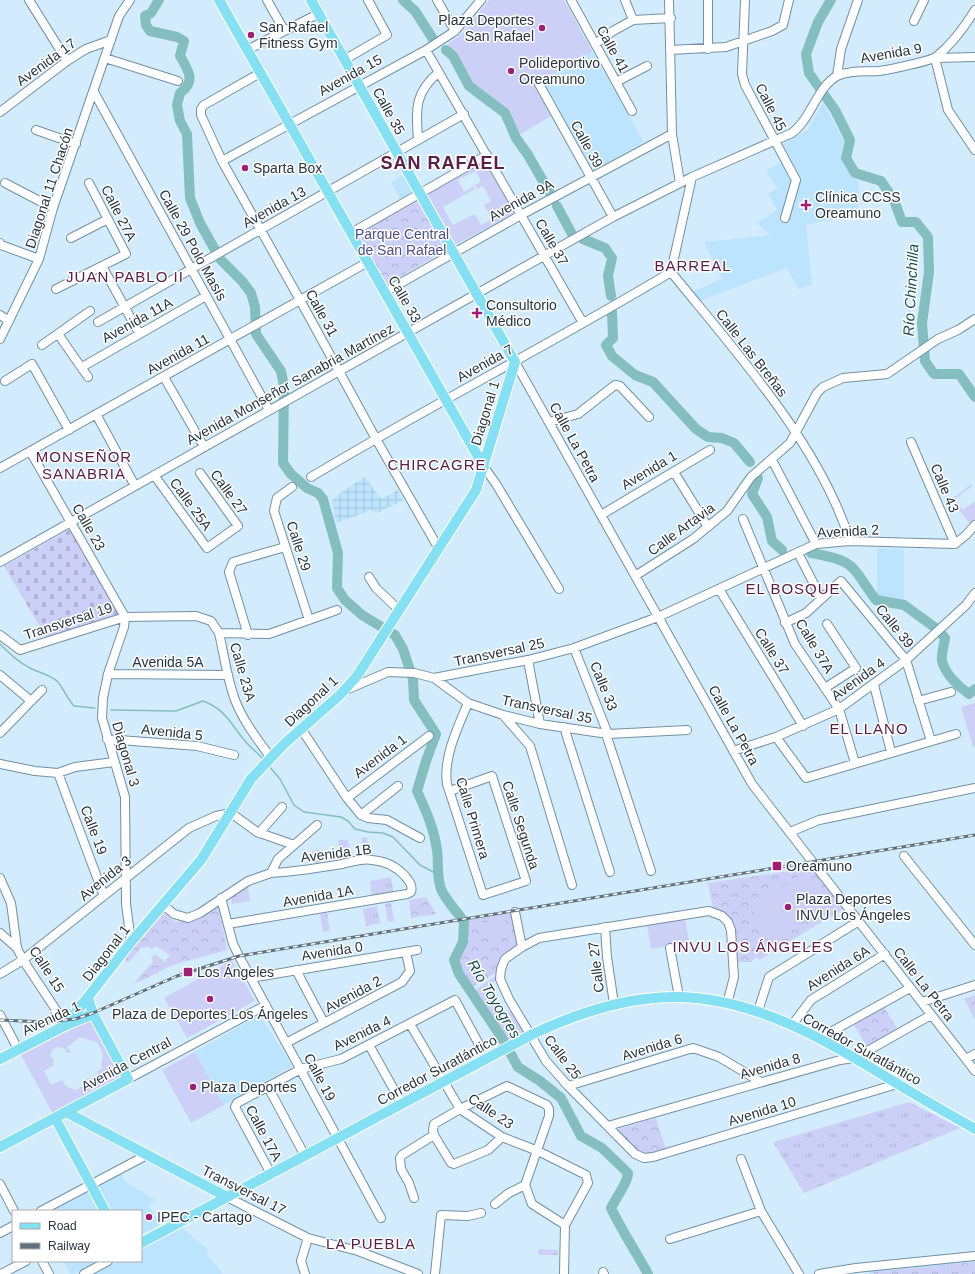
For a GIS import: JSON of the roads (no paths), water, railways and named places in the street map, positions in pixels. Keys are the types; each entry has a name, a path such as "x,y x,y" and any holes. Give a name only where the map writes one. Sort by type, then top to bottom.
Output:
{"main road":[{"name":"Calle 33","path":"219,0 484,467"},
{"name":"Calle 35","path":"311,0 515,362"},
{"name":"Diagonal 1","path":"66,1025 131,942 201,860 244,790 260,769 344,691 356,676 476,490 515,362"},
{"name":"Corredor Suratlántico","path":"142,1242 530,1035 566,1019 614,1004 653,998 679,997 706,999 758,1011 820,1038 975,1129"},
{"path":"88,998 93,1014 128,1079"},
{"name":"Avenida 1","path":"0,1059 66,1025 93,1014"},
{"name":"Avenida Central","path":"0,1147 128,1079"},
{"name":"Transversal 17","path":"66,1112 146,1156 227,1197"},
{"path":"55,1118 105,1210"},
{"path":"204,1209 216,1192"}],"street":[{"path":"29,0 67,61"},
{"name":"Diagonal 11 Chacón","path":"0,339 39,259 53,208 94,92 118,16 130,0"},
{"path":"267,0 284,30"},
{"path":"344,60 387,35 368,0"},
{"path":"437,0 455,32"},
{"name":"Avenida 15","path":"222,161 359,85 426,50 455,32 481,0"},
{"name":"Calle 41","path":"571,0 632,111"},
{"path":"625,0 633,20"},
{"path":"669,0 671,18 670,50 672,134 680,183"},
{"path":"708,0 708,49"},
{"name":"Calle 45","path":"744,0 742,74 745,85 774,142 796,180 785,218"},
{"path":"670,50 726,47 783,25 789,0"},
{"path":"837,76 841,49 858,0"},
{"path":"914,21 924,0"},
{"name":"Avenida 9","path":"837,76 848,72 882,70 934,58 952,42 975,10"},
{"path":"247,50 318,14"},
{"path":"595,44 613,31 633,20 671,18"},
{"name":"Avenida 17","path":"0,112 67,61 86,49 111,40"},
{"name":"Calle 37","path":"426,50 583,323"},
{"path":"975,57 934,58 948,110 975,150"},
{"path":"105,58 178,81"},
{"path":"616,82 647,66"},
{"path":"418,140 417,113 420,95 427,82 439,72"},
{"name":"Calle 31","path":"260,73 201,109 201,115 222,161 376,439 439,549"},
{"name":"Avenida Monseñor Sanabria Martínez","path":"0,562 614,217 692,177 774,142 799,128 827,85 837,76"},
{"name":"Calle 39","path":"539,84 614,217"},
{"name":"Calle 29 Polo Masís","path":"94,92 269,410"},
{"name":"Avenida 13","path":"98,322 190,268 464,114"},
{"path":"36,130 76,144"},
{"name":"Avenida 9A","path":"385,292 521,214 672,134"},
{"path":"351,233 487,155"},
{"path":"671,272 692,177"},
{"path":"5,183 53,208"},
{"name":"Calle 27A","path":"89,183 126,254 102,266"},
{"path":"71,238 108,219"},
{"path":"0,242 1,245 39,259"},
{"name":"Avenida 11","path":"0,468 368,262"},
{"path":"56,290 102,266 139,333"},
{"name":"Avenida 7","path":"311,477 671,272"},
{"name":"Calle Las Breñas","path":"671,272 742,360 796,432 836,504 850,541"},
{"name":"Avenida 11A","path":"82,367 206,296"},
{"path":"42,345 90,311"},
{"path":"0,315 9,321"},
{"name":"Calle Artavia","path":"635,576 670,555 727,511 751,477 790,444 817,393 823,387 852,376 873,377 887,374 927,346 975,319"},
{"path":"58,334 88,377"},
{"name":"Calle La Petra","path":"515,362 752,784 931,1015 972,1064"},
{"path":"4,381 32,364 69,430"},
{"path":"164,377 204,447"},
{"path":"550,422 578,414 615,385 620,386 649,417"},
{"path":"96,414 135,486"},
{"name":"Calle 43","path":"911,442 954,544"},
{"name":"Avenida 1","path":"601,515 710,450"},
{"name":"Calle 23","path":"30,451 125,617"},
{"path":"772,460 816,544"},
{"name":"Calle 33","path":"484,467 496,484 559,589"},
{"path":"674,472 708,527"},
{"name":"Calle 27","path":"200,473 238,526 207,548"},
{"name":"Calle 25A","path":"154,475 207,548"},
{"name":"Calle 29","path":"292,487 277,498 274,511 309,620"},
{"name":"Calle 37A","path":"743,519 795,644 839,709 855,764"},
{"path":"954,544 961,540 975,525"},
{"name":"Avenida 2","path":"658,617 816,544 850,541 954,544"},
{"path":"248,634 229,572 233,562 285,547"},
{"path":"785,623 806,613 821,598 798,553"},
{"path":"369,576 376,588 398,609"},
{"name":"Calle 39","path":"821,598 841,581 906,660 931,741"},
{"name":"Calle 37","path":"719,589 803,726"},
{"name":"Avenida 4","path":"734,751 776,737 839,709 874,685 906,660 966,605 975,593"},
{"path":"125,617 196,616 211,621 219,633 270,634 337,610"},
{"name":"Transversal 19","path":"0,635 20,650 125,617"},
{"name":"Diagonal 3","path":"125,617 124,627 108,674 102,718 125,797 125,878"},
{"name":"Transversal 25","path":"344,691 388,672 414,673 434,678 528,660 574,648 658,617"},
{"path":"825,688 856,668 827,624"},
{"name":"Calle 23A","path":"219,633 228,675 236,701 248,726 270,759"},
{"name":"Calle 33","path":"574,648 607,734 651,871"},
{"path":"528,660 540,724"},
{"name":"Avenida 5A","path":"108,674 228,675"},
{"path":"0,675 31,700"},
{"name":"Transversal 35","path":"434,678 468,703 503,715 540,724 607,734 688,730"},
{"path":"874,685 891,752"},
{"path":"0,733 42,690"},
{"path":"918,700 951,692"},
{"name":"Calle Primera","path":"468,703 456,733 446,775 483,895"},
{"path":"503,715 530,746 572,885"},
{"path":"564,727 610,872"},
{"path":"302,730 347,798 361,815 368,818 388,820 420,838"},
{"path":"776,737 806,778 956,734"},
{"name":"Avenida 1","path":"347,798 429,736"},
{"name":"Avenida 5","path":"107,739 197,746 234,755"},
{"path":"0,764 35,771 58,773 75,767 114,762"},
{"name":"Calle 19","path":"58,773 104,896"},
{"name":"Calle Segunda","path":"450,791 492,776 526,881 483,895"},
{"path":"361,815 398,786"},
{"path":"790,832 819,820 975,788"},
{"path":"259,833 282,807"},
{"path":"231,813 259,833 294,845"},
{"name":"Avenida 3","path":"0,974 23,960 189,828 216,816 231,813"},
{"path":"271,873 278,859 317,825"},
{"path":"904,856 975,945"},
{"name":"Avenida 1B","path":"224,897 248,881 271,873 289,872 370,859 387,863 400,871 411,884 411,892"},
{"path":"0,878 12,903 17,948"},
{"path":"125,878 126,904 131,942"},
{"name":"Avenida 1A","path":"230,924 407,894 411,892"},
{"path":"163,905 178,916 188,918 200,913 224,897"},
{"name":"Calle 19","path":"224,897 230,924 238,943 236,949 381,1218"},
{"path":"515,912 522,947 540,938 605,927 709,911 722,916 731,930 734,977 727,1004"},
{"path":"758,1011 769,977 859,921"},
{"name":"Calle 27","path":"605,927 607,957 614,1004"},
{"path":"3,936 15,934"},
{"name":"Calle 15","path":"3,936 17,948 23,960 66,1025"},
{"name":"Calle 25","path":"522,947 505,959 501,969 500,979 508,999 546,1061 568,1086 635,1154"},
{"path":"670,948 679,997"},
{"name":"Avenida 0","path":"251,978 417,950"},
{"name":"Avenida 2","path":"286,1043 402,982 410,971 406,952"},
{"name":"Avenida 6A","path":"792,1025 811,1000 885,954"},
{"path":"296,970 324,1023"},
{"path":"922,1002 975,985"},
{"path":"820,1038 910,988"},
{"name":"Avenida 4","path":"235,1105 300,1069 341,1059 455,1000 481,1048"},
{"name":"Avenida Central","path":"128,1079 266,1005"},
{"path":"0,1015 18,1049"},
{"name":"Avenida 8","path":"608,1126 840,1060 855,1058 931,1015"},
{"name":"Calle 23","path":"410,1024 460,1109 502,1137 586,1175 588,1183 565,1225"},
{"path":"369,1045 402,1104"},
{"name":"Avenida 6","path":"568,1086 693,1048 719,1057 761,1082"},
{"path":"972,1064 975,1054"},
{"name":"Avenida 10","path":"635,1154 644,1158 653,1157 897,1084"},
{"path":"268,1086 305,1156"},
{"path":"495,1204 525,1185 538,1152 549,1116 550,1109 547,1105 507,1086 460,1109 434,1124 433,1130 434,1135 451,1163 457,1164 488,1150 502,1137"},
{"name":"Calle 17A","path":"235,1105 271,1174"},
{"path":"414,1198 409,1182 401,1169 399,1161 402,1155 434,1135"},
{"path":"43,1210 146,1156"},
{"path":"741,1159 761,1211 799,1274"},
{"path":"0,1184 13,1210"},
{"path":"525,1185 532,1204 565,1225 564,1274"},
{"name":"Transversal 17","path":"227,1197 308,1238 358,1251 418,1274"},
{"path":"670,1239 761,1211"},
{"path":"435,1274 441,1215 468,1216 481,1213"},
{"path":"0,1233 12,1227"},
{"path":"305,1274 301,1261 308,1238"},
{"path":"819,1274 856,1268 975,1256"},
{"path":"1,1274 24,1262"},
{"path":"43,1262 49,1274"},
{"path":"84,1274 106,1262"}],"waterway":[{"name":"Río Toyogres","path":"159,0 151,13 145,16 146,25 150,31 177,37 184,41 180,56 188,71 189,80 188,85 180,93 177,105 180,121 187,134 190,198 200,223 220,259 242,281 251,293 255,307 256,334 281,371 284,386 283,463 291,474 307,488 318,493 323,499 338,553 337,588 345,600 362,615 395,635 403,649 413,679 414,700 436,734 417,791 432,827 436,842 441,889 464,922 463,942 454,960 459,974 502,1038 518,1067 540,1081 561,1098 581,1136 602,1148 628,1173 624,1185 611,1208 648,1274"},
{"path":"403,0 415,11 433,39"},
{"name":"Río Chinchilla","path":"831,0 818,22 806,54 809,73 835,110 850,140 846,158 855,173 881,181 894,200 902,222 916,222 928,237 929,272 922,323 925,361 934,374 959,374 975,397"},
{"path":"446,50 453,56 469,86 505,113 516,138 528,155 550,193"},
{"path":"557,206 572,234"},
{"path":"583,239 605,248 612,258 608,276 611,296"},
{"path":"612,312 613,338 606,345 612,356 635,375 653,382 696,429 708,437 722,438 734,443 750,462"},
{"path":"758,478 752,494 767,517 772,541 782,550"},
{"path":"811,553 845,562 856,572 876,600 904,605 937,629 945,638 942,661 946,671 957,684 969,694 975,689"},
{"path":"0,644 22,663 33,670 55,679 60,684 74,706 95,708"},
{"path":"111,710 176,711 203,701 223,713 246,742 264,760"},
{"path":"269,766 280,779 294,805 304,812 341,817 348,821 355,829 383,833 393,837 420,865 437,874"}],"railway":[{"path":"0,1020 46,1022 75,1019 93,1013 177,976 239,956 975,835"}],"place":[{"name":"Plaza Deportes San Rafael","path":"542,28"},
{"name":"San Rafael Fitness Gym","path":"251,35"},
{"name":"Polideportivo Oreamuno","path":"511,71"},
{"name":"Sparta Box","path":"245,168"},
{"name":"Clínica CCSS Oreamuno","path":"806,205"},
{"name":"Consultorio Médico","path":"477,313"},
{"name":"Oreamuno","path":"777,866"},
{"name":"Plaza Deportes INVU Los Ángeles","path":"788,907"},
{"name":"Los Ángeles","path":"188,972"},
{"name":"Plaza de Deportes Los Ángeles","path":"210,999"},
{"name":"Plaza Deportes","path":"193,1087"},
{"name":"IPEC - Cartago","path":"149,1217"}],"district":[{"name":"SAN RAFAEL","path":"443,163"},
{"name":"BARREAL","path":"693,266"},
{"name":"JUAN PABLO II","path":"125,277"},
{"name":"CHIRCAGRE","path":"437,465"},
{"name":"MONSEÑOR SANABRIA","path":"84,466"},
{"name":"EL BOSQUE","path":"793,589"},
{"name":"EL LLANO","path":"869,729"},
{"name":"INVU LOS ÁNGELES","path":"753,947"},
{"name":"LA PUEBLA","path":"371,1244"}],"park label":[{"name":"Parque Central de San Rafael","path":"402,242"}]}
